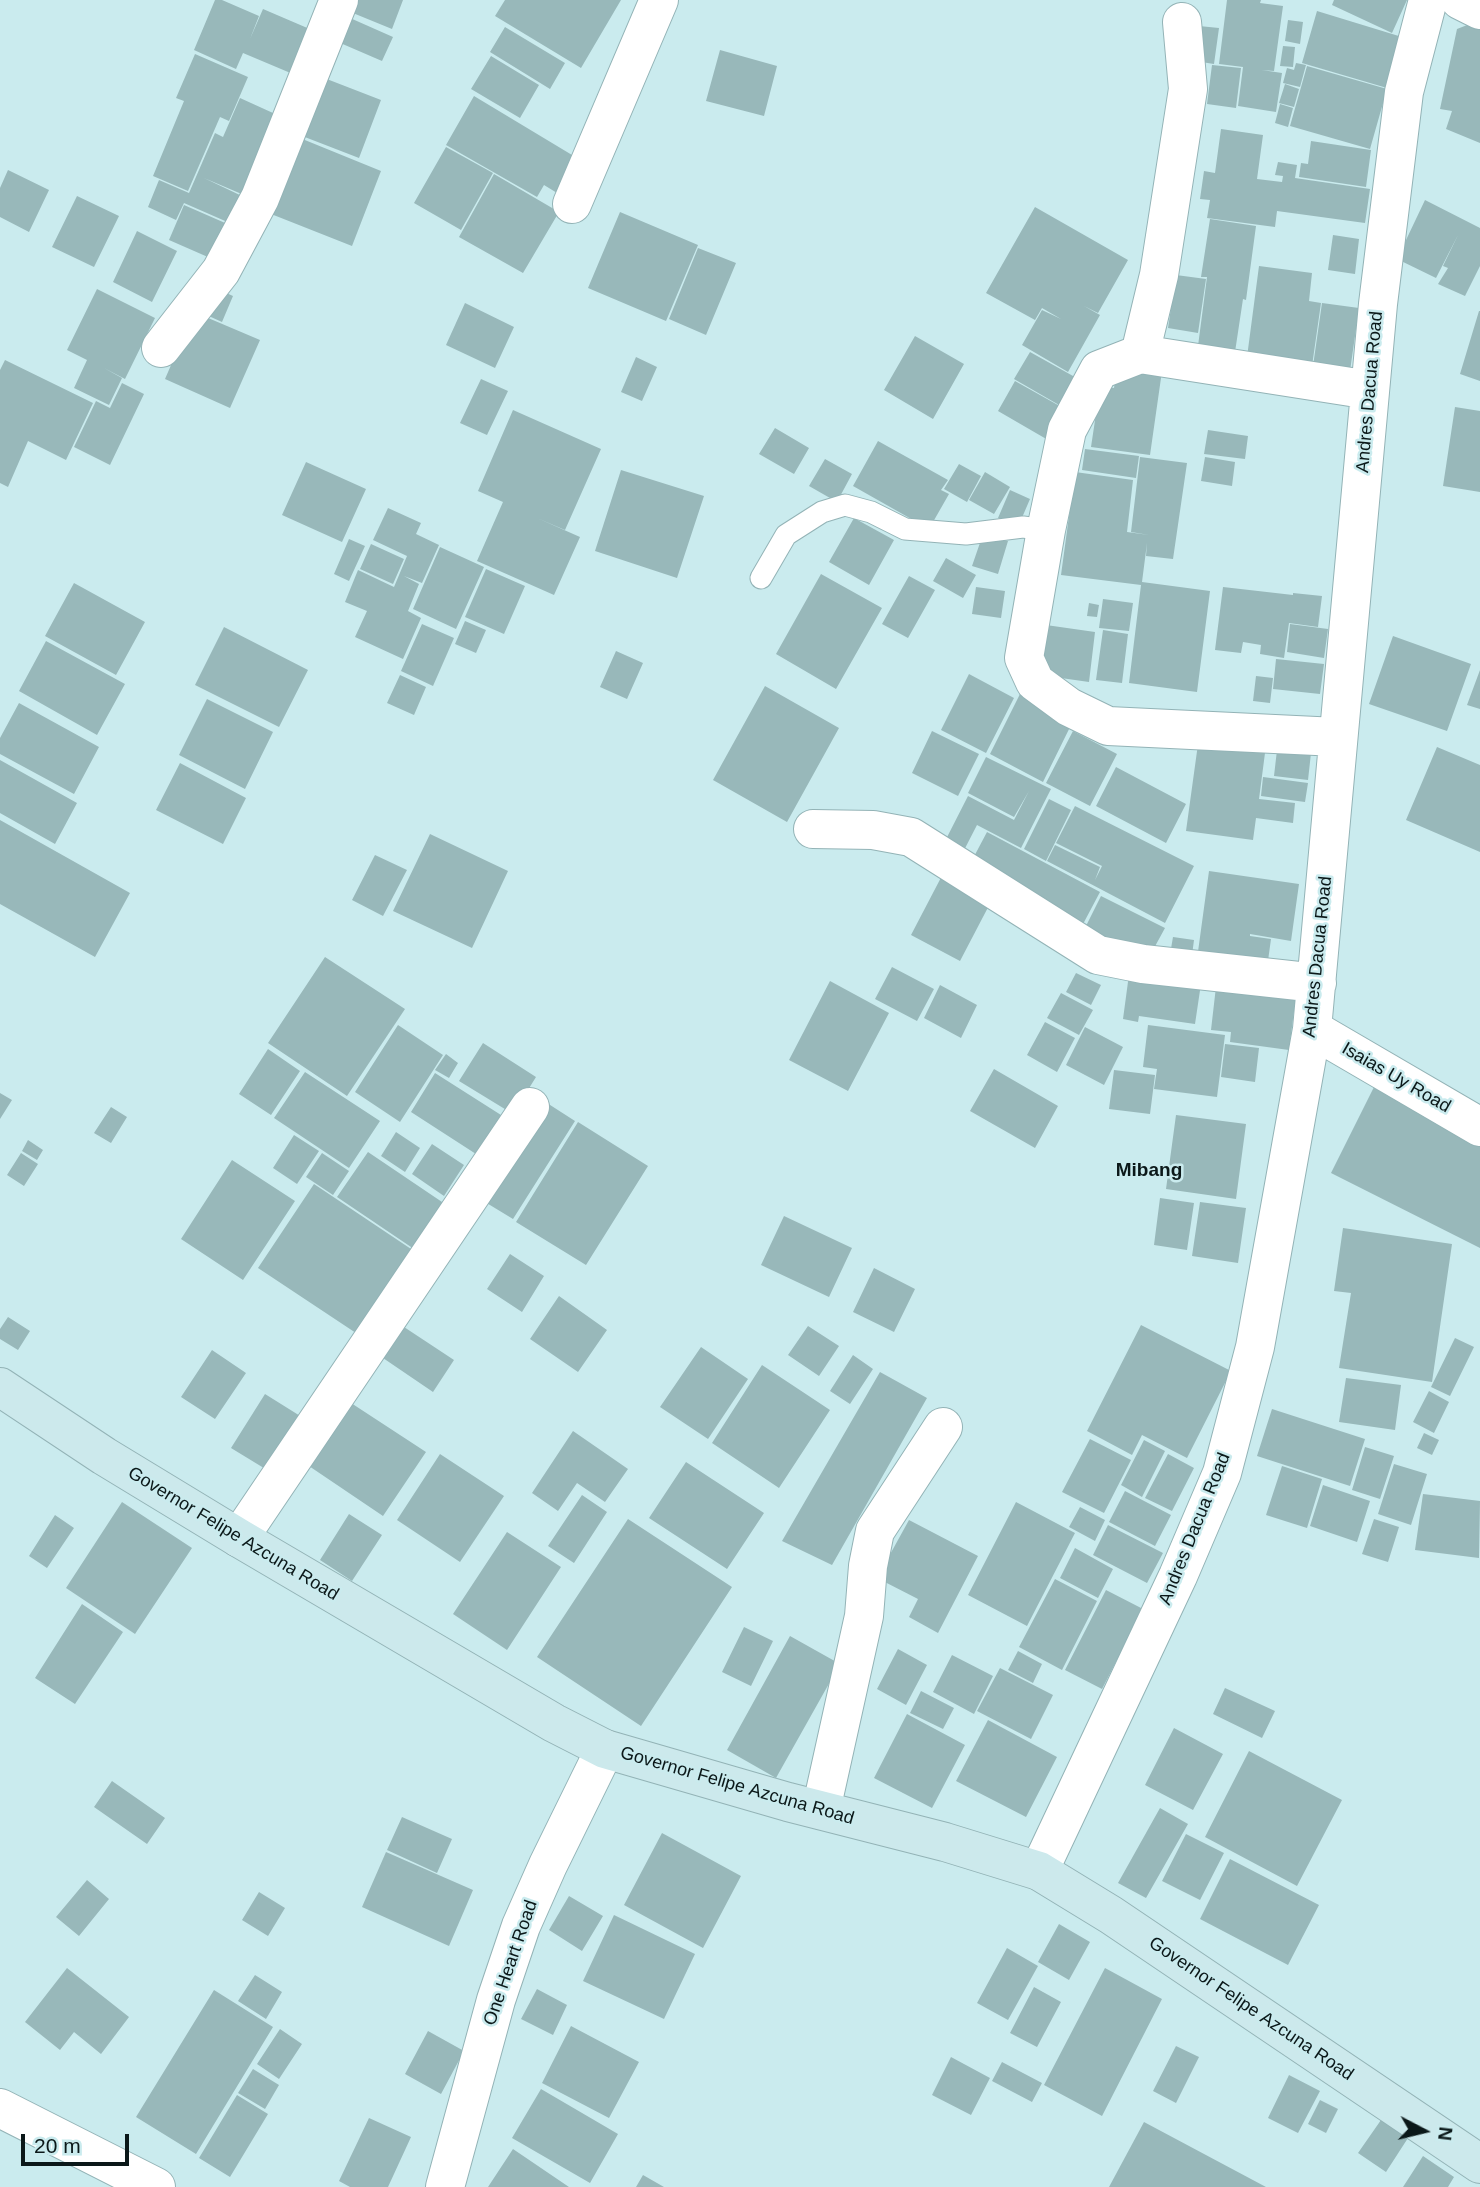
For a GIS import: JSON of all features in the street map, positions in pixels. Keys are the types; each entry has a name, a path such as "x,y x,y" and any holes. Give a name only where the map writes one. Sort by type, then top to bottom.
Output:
{"street":[{"path":"161,348 221,271 260,198 339,0"},
{"path":"572,204 659,0"},
{"name":"Andres Dacua Road","path":"1039,1871 1178,1576 1222,1473 1255,1346 1312,1028 1370,390 1404,92 1428,0"},
{"path":"1460,0 1480,10"},
{"path":"1140,354 1159,275 1188,89 1182,22"},
{"path":"1337,737 1108,726 1069,707 1035,681 1024,658 1046,530 1067,430 1099,370 1140,354 1370,390"},
{"path":"813,829 873,830 911,837 1098,955 1143,964 1317,984"},
{"name":"Isaias Uy Road","path":"1312,1028 1480,1127"},
{"path":"239,1538 530,1107"},
{"name":"Governor Felipe Azcuna Road","path":"0,1387 104,1456 239,1538 554,1723 605,1749 945,1842 1039,1871 1122,1923 1480,2164"},
{"path":"821,1810 864,1616 868,1566 875,1531 943,1427"},
{"name":"One Heart Road","path":"445,2187 496,2000 521,1926 605,1749"},
{"path":"0,2108 156,2187"}],"lane":[{"path":"761,578 786,535 822,512 845,505 871,512 905,529 966,534 1023,527 1046,530"}],"building":[{"path":"215,0 222,0 259,16 250,39 263,9 319,33 300,77 243,53 236,69 194,50"},
{"path":"353,0 403,0 392,29 348,11"},
{"path":"505,0 621,0 581,68 495,16"},
{"path":"1227,0 1261,0 1260,3 1283,6 1274,71 1262,70 1282,73 1276,112 1238,106 1243,67 1219,64"},
{"path":"1334,0 1407,0 1392,33 1332,5"},
{"path":"1317,11 1402,37 1387,88 1302,63"},
{"path":"341,14 393,37 382,61 331,39"},
{"path":"1288,20 1303,22 1300,44 1285,41"},
{"path":"1475,22 1480,24 1480,143 1446,129 1452,111 1440,109 1457,29"},
{"path":"1199,26 1219,28 1214,64 1195,61"},
{"path":"505,27 565,63 550,89 490,52"},
{"path":"1283,46 1295,47 1293,67 1280,66"},
{"path":"720,50 777,66 764,116 706,101"},
{"path":"195,54 248,77 229,121 220,117 188,191 153,176 184,101 176,98"},
{"path":"491,56 539,85 520,118 471,89"},
{"path":"1296,63 1306,65 1300,87 1283,83 1287,68 1294,70"},
{"path":"1212,65 1241,68 1236,108 1207,104"},
{"path":"1307,66 1387,89 1370,149 1290,126"},
{"path":"319,76 381,100 359,158 297,134"},
{"path":"1285,84 1299,89 1294,107 1279,103"},
{"path":"474,96 582,161 562,196 544,185 537,197 446,145"},
{"path":"240,98 284,118 251,198 204,178 244,197 232,224 184,203 176,220 148,207 159,180 189,193 215,133 223,137"},
{"path":"1280,104 1293,108 1288,127 1275,123"},
{"path":"1221,129 1263,135 1257,179 1282,182 1283,176 1275,175 1278,162 1297,165 1295,178 1370,189 1365,223 1277,211 1275,227 1207,218 1210,200 1200,199 1204,171 1215,173"},
{"path":"295,136 381,171 352,246 266,212"},
{"path":"1311,141 1371,150 1366,187 1299,177 1301,163 1308,164"},
{"path":"446,147 493,173 461,230 414,203"},
{"path":"8,170 49,190 29,232 0,217 0,188"},
{"path":"494,174 559,212 523,273 459,237"},
{"path":"77,196 119,216 94,267 52,247"},
{"path":"1425,200 1480,228 1480,266 1465,296 1438,284 1448,268 1443,266 1458,235 1436,278 1397,259"},
{"path":"184,205 232,226 217,261 169,240"},
{"path":"1035,207 1128,260 1098,313 1084,306 1100,315 1068,372 1022,345 1042,310 1061,319 1042,308 1035,320 986,293"},
{"path":"620,212 698,245 666,321 588,288"},
{"path":"1210,219 1256,226 1246,300 1243,299 1235,352 1198,346 1207,277 1201,277"},
{"path":"137,231 177,251 152,302 113,282"},
{"path":"1333,235 1359,239 1355,274 1328,270"},
{"path":"698,248 736,263 706,335 669,319"},
{"path":"1259,266 1312,273 1309,301 1321,303 1312,366 1247,357"},
{"path":"1176,275 1206,279 1198,333 1168,328"},
{"path":"213,287 233,296 222,322 202,313"},
{"path":"97,289 155,318 125,379 104,368 122,378 109,405 74,388 87,360 67,350"},
{"path":"465,303 514,327 495,368 446,345"},
{"path":"1322,303 1359,308 1350,371 1313,366"},
{"path":"1480,311 1480,381 1460,374"},
{"path":"194,312 260,340 230,408 165,379"},
{"path":"915,336 964,364 933,419 884,390"},
{"path":"1030,352 1082,381 1066,409 1014,379"},
{"path":"636,357 657,367 642,401 621,392"},
{"path":"5,360 93,403 66,460 28,441 8,487 0,483 0,370"},
{"path":"1117,365 1162,371 1150,455 1091,447 1100,387 1114,388"},
{"path":"481,379 508,391 487,435 460,423"},
{"path":"1015,381 1065,409 1048,440 998,411"},
{"path":"122,383 144,394 110,465 74,447 96,401 110,408"},
{"path":"1455,407 1480,411 1480,492 1443,486"},
{"path":"513,410 601,449 565,530 537,518 580,537 554,595 477,561 503,502 478,491"},
{"path":"775,428 809,448 794,474 759,454"},
{"path":"1208,430 1248,436 1245,459 1204,454"},
{"path":"878,441 948,480 941,490 949,494 929,529 853,486"},
{"path":"1085,449 1139,456 1136,478 1082,470"},
{"path":"1140,457 1187,463 1173,559 1146,556 1147,543 1142,582 1210,591 1197,692 1129,683 1141,585 1061,575 1075,472 1133,480 1127,532 1149,535 1131,532"},
{"path":"1205,457 1235,462 1232,486 1201,481"},
{"path":"825,459 852,474 837,502 809,486"},
{"path":"306,462 366,489 342,542 282,515"},
{"path":"959,464 981,476 967,502 944,489"},
{"path":"621,470 704,496 677,578 595,551"},
{"path":"985,472 1010,487 994,514 969,500"},
{"path":"1010,490 1030,499 1018,527 998,518"},
{"path":"388,508 421,523 416,534 439,545 422,583 404,576 419,584 408,611 421,618 403,659 355,637 367,611 345,602 358,570 394,587 407,556 373,540"},
{"path":"854,518 894,540 869,585 829,562"},
{"path":"982,537 1008,541 998,574 972,566"},
{"path":"349,539 365,546 349,581 334,574"},
{"path":"371,544 404,559 393,584 360,569"},
{"path":"440,547 484,567 456,629 413,609"},
{"path":"946,558 976,575 963,598 933,581"},
{"path":"486,569 525,586 504,634 465,617"},
{"path":"821,574 882,608 836,689 776,654"},
{"path":"909,576 935,590 908,638 882,624"},
{"path":"74,583 145,622 116,675 45,636"},
{"path":"976,587 1005,591 1001,618 972,614"},
{"path":"1223,587 1322,596 1318,627 1289,623 1284,658 1260,654 1261,645 1243,642 1241,653 1215,650"},
{"path":"1103,599 1133,603 1129,631 1099,628"},
{"path":"1089,603 1099,605 1097,617 1087,616"},
{"path":"465,621 486,630 476,653 455,644"},
{"path":"422,624 454,638 433,686 401,671"},
{"path":"1290,624 1328,629 1324,658 1287,652"},
{"path":"1046,625 1095,632 1089,682 1040,675"},
{"path":"224,627 308,670 279,727 195,685"},
{"path":"1103,630 1128,634 1122,683 1096,680"},
{"path":"1393,636 1471,664 1447,731 1369,704"},
{"path":"46,641 125,684 97,735 19,691"},
{"path":"616,651 643,663 627,699 600,687"},
{"path":"1276,659 1324,664 1320,694 1273,689"},
{"path":"1480,670 1480,709 1467,705"},
{"path":"969,674 1014,698 986,753 941,730"},
{"path":"400,675 426,687 414,715 387,703"},
{"path":"1256,676 1273,678 1270,703 1253,701"},
{"path":"765,686 839,728 787,822 713,780"},
{"path":"1020,694 1073,721 1043,782 990,754"},
{"path":"207,699 273,732 245,789 179,755"},
{"path":"19,703 99,747 74,794 0,754 0,738"},
{"path":"932,731 979,754 958,796 912,773"},
{"path":"1073,731 1117,754 1090,806 1046,783"},
{"path":"1198,744 1265,753 1259,799 1295,803 1293,823 1256,818 1253,840 1186,831"},
{"path":"1437,747 1480,765 1480,852 1406,820"},
{"path":"1277,750 1311,753 1308,780 1274,776"},
{"path":"986,757 1051,789 1021,848 977,825 960,858 941,849 968,796 1014,820 1029,791 1014,817 968,793"},
{"path":"0,760 77,803 55,844 0,813"},
{"path":"180,763 246,798 223,844 156,810"},
{"path":"1116,767 1186,804 1166,843 1096,806"},
{"path":"1263,777 1308,783 1305,802 1261,796"},
{"path":"1049,799 1071,810 1046,861 1024,849"},
{"path":"1075,806 1194,866 1165,923 1047,861 1055,845 1100,867 1095,880 1102,866 1056,843"},
{"path":"0,820 130,893 95,957 0,904"},
{"path":"987,832 1100,892 1082,926 969,866"},
{"path":"430,834 508,871 472,948 393,911"},
{"path":"375,855 407,870 383,916 352,900"},
{"path":"946,868 995,894 960,961 911,935"},
{"path":"1209,871 1299,884 1291,941 1250,934 1271,939 1267,968 1197,959"},
{"path":"1101,896 1165,928 1147,961 1084,930"},
{"path":"1173,937 1194,940 1191,963 1169,960"},
{"path":"325,957 405,1009 347,1096 268,1043"},
{"path":"892,967 934,989 917,1021 875,999"},
{"path":"1130,967 1202,977 1195,1024 1139,1016 1138,1022 1123,1019"},
{"path":"1076,973 1101,985 1091,1005 1066,992"},
{"path":"1217,978 1297,988 1289,1050 1230,1042 1231,1032 1211,1030"},
{"path":"830,981 889,1013 848,1091 789,1060"},
{"path":"940,985 977,1005 961,1038 924,1018"},
{"path":"1061,993 1093,1010 1079,1035 1047,1018"},
{"path":"1045,1022 1075,1038 1057,1072 1027,1055"},
{"path":"398,1025 443,1055 400,1122 355,1092"},
{"path":"1148,1025 1225,1035 1217,1097 1154,1089 1157,1069 1143,1067"},
{"path":"1085,1027 1123,1047 1104,1085 1066,1065"},
{"path":"483,1043 536,1077 513,1114 459,1081"},
{"path":"1225,1044 1259,1048 1255,1082 1221,1077"},
{"path":"268,1049 300,1071 271,1115 239,1094"},
{"path":"446,1054 458,1063 449,1078 435,1070"},
{"path":"994,1069 1058,1106 1035,1148 970,1111"},
{"path":"1114,1070 1155,1075 1150,1114 1109,1109"},
{"path":"305,1072 380,1121 349,1168 274,1118"},
{"path":"435,1073 501,1115 476,1154 411,1112"},
{"path":"1375,1085 1480,1137 1480,1248 1331,1173"},
{"path":"0,1093 12,1100 0,1119"},
{"path":"547,1103 575,1121 513,1219 485,1202"},
{"path":"111,1107 127,1117 111,1143 94,1133"},
{"path":"1176,1115 1246,1124 1236,1199 1166,1189"},
{"path":"578,1122 648,1166 586,1265 516,1222"},
{"path":"396,1132 420,1148 405,1172 381,1156"},
{"path":"294,1135 319,1151 297,1184 273,1168"},
{"path":"28,1140 43,1150 37,1160 22,1151"},
{"path":"432,1144 464,1165 444,1196 412,1174"},
{"path":"368,1152 445,1204 414,1249 337,1197"},
{"path":"21,1153 38,1164 24,1186 7,1175"},
{"path":"322,1153 349,1171 333,1195 306,1177"},
{"path":"232,1160 295,1201 243,1280 181,1239"},
{"path":"314,1184 420,1255 365,1339 258,1268"},
{"path":"1160,1198 1194,1203 1187,1250 1154,1245"},
{"path":"1200,1202 1246,1208 1238,1263 1192,1256"},
{"path":"784,1216 852,1248 829,1297 761,1265"},
{"path":"1343,1228 1452,1244 1432,1382 1339,1368 1351,1293 1334,1291"},
{"path":"510,1254 544,1276 522,1312 487,1289"},
{"path":"874,1268 915,1289 894,1332 853,1312"},
{"path":"559,1296 607,1330 578,1372 530,1339"},
{"path":"8,1317 30,1331 18,1350 0,1339 0,1329"},
{"path":"1141,1325 1231,1371 1187,1458 1142,1435 1132,1455 1087,1431"},
{"path":"808,1326 839,1346 819,1376 788,1355"},
{"path":"404,1327 454,1360 433,1392 383,1358"},
{"path":"1455,1338 1474,1347 1450,1396 1431,1387"},
{"path":"701,1347 748,1379 708,1439 660,1407"},
{"path":"212,1350 246,1373 215,1419 181,1397"},
{"path":"853,1355 873,1369 850,1404 830,1391"},
{"path":"762,1365 830,1410 779,1488 712,1443"},
{"path":"880,1372 927,1398 832,1565 782,1541"},
{"path":"1346,1378 1401,1385 1395,1430 1339,1422"},
{"path":"1429,1391 1449,1402 1434,1433 1413,1422"},
{"path":"265,1394 305,1419 272,1473 231,1448"},
{"path":"348,1401 426,1452 383,1516 306,1464"},
{"path":"1272,1409 1365,1439 1350,1486 1257,1456"},
{"path":"573,1431 628,1469 605,1502 577,1483 558,1511 532,1493"},
{"path":"1424,1433 1439,1440 1432,1455 1417,1448"},
{"path":"1090,1439 1131,1460 1104,1513 1062,1492"},
{"path":"1144,1440 1165,1451 1142,1497 1121,1485"},
{"path":"1365,1447 1394,1456 1380,1499 1352,1490"},
{"path":"440,1454 504,1496 460,1562 397,1520"},
{"path":"1168,1454 1194,1468 1172,1511 1145,1498"},
{"path":"686,1462 764,1513 727,1569 649,1518"},
{"path":"1394,1464 1427,1474 1411,1525 1378,1514"},
{"path":"1282,1466 1322,1479 1307,1528 1266,1515"},
{"path":"1323,1485 1370,1501 1357,1542 1310,1526"},
{"path":"1125,1491 1171,1515 1155,1546 1109,1522"},
{"path":"1423,1494 1480,1501 1479,1558 1415,1550"},
{"path":"582,1495 607,1512 574,1563 548,1546"},
{"path":"122,1502 192,1548 135,1634 66,1588"},
{"path":"1016,1502 1075,1533 1027,1626 968,1595"},
{"path":"1080,1507 1105,1520 1095,1541 1069,1527"},
{"path":"349,1514 382,1535 352,1581 320,1560"},
{"path":"55,1515 74,1528 47,1568 29,1556"},
{"path":"628,1519 732,1587 641,1726 537,1657"},
{"path":"1374,1519 1399,1527 1388,1562 1362,1554"},
{"path":"909,1520 978,1556 938,1633 909,1617 918,1599 877,1578"},
{"path":"1108,1525 1163,1553 1147,1583 1093,1555"},
{"path":"507,1532 561,1567 507,1650 453,1614"},
{"path":"1075,1548 1113,1569 1098,1598 1060,1578"},
{"path":"1055,1579 1097,1601 1062,1670 1019,1647"},
{"path":"1106,1590 1143,1609 1102,1689 1065,1670"},
{"path":"82,1604 123,1632 75,1704 35,1678"},
{"path":"744,1627 773,1641 751,1686 722,1672"},
{"path":"790,1636 840,1664 776,1778 727,1750"},
{"path":"898,1649 927,1665 906,1705 877,1689"},
{"path":"1018,1651 1042,1664 1033,1683 1008,1670"},
{"path":"952,1655 993,1676 974,1714 933,1692"},
{"path":"1000,1668 1053,1695 1031,1739 977,1711"},
{"path":"1225,1688 1275,1711 1262,1738 1213,1714"},
{"path":"921,1691 954,1708 943,1729 910,1713"},
{"path":"907,1714 965,1745 932,1808 874,1778"},
{"path":"988,1720 1057,1757 1026,1817 956,1781"},
{"path":"1174,1728 1223,1754 1193,1810 1145,1785"},
{"path":"1249,1751 1342,1800 1297,1886 1205,1837"},
{"path":"112,1781 165,1818 147,1844 94,1807"},
{"path":"1160,1808 1188,1824 1146,1898 1118,1883"},
{"path":"402,1817 452,1839 437,1873 387,1850"},
{"path":"662,1833 741,1876 703,1948 624,1905"},
{"path":"1186,1834 1224,1853 1200,1900 1162,1881"},
{"path":"386,1852 473,1890 449,1946 362,1907"},
{"path":"1230,1859 1319,1905 1288,1965 1200,1919"},
{"path":"87,1880 109,1899 79,1936 56,1917"},
{"path":"259,1892 285,1908 268,1936 242,1920"},
{"path":"569,1896 603,1916 582,1951 549,1930"},
{"path":"614,1915 695,1954 664,2019 583,1981"},
{"path":"1059,1924 1090,1942 1069,1980 1038,1962"},
{"path":"1007,1948 1038,1966 1008,2020 977,2003"},
{"path":"67,1968 129,2017 101,2054 74,2032 60,2050 25,2022"},
{"path":"1105,1968 1162,1999 1102,2116 1044,2085"},
{"path":"255,1975 282,1992 266,2019 238,2001"},
{"path":"1034,1987 1061,2002 1037,2047 1010,2033"},
{"path":"537,1989 567,2005 553,2035 521,2019"},
{"path":"214,1990 273,2027 196,2154 136,2117"},
{"path":"571,2026 639,2062 609,2118 542,2083"},
{"path":"280,2029 302,2044 279,2079 257,2064"},
{"path":"428,2031 464,2051 441,2094 405,2074"},
{"path":"1176,2046 1199,2057 1176,2103 1153,2091"},
{"path":"951,2057 990,2078 971,2115 932,2095"},
{"path":"1002,2062 1042,2083 1032,2102 992,2081"},
{"path":"253,2069 279,2085 265,2109 238,2093"},
{"path":"1289,2075 1320,2091 1298,2133 1268,2118"},
{"path":"541,2089 618,2134 590,2183 512,2138"},
{"path":"237,2095 268,2114 230,2177 199,2158"},
{"path":"1320,2100 1338,2109 1326,2133 1308,2124"},
{"path":"369,2118 411,2137 388,2187 350,2187 339,2181"},
{"path":"1381,2120 1408,2138 1386,2172 1358,2153"},
{"path":"1144,2122 1266,2187 1109,2187"},
{"path":"513,2149 569,2187 488,2187"},
{"path":"1423,2156 1454,2177 1448,2187 1403,2187"},
{"path":"643,2175 664,2187 636,2187"}],"district":[{"name":"Mibang","path":"1149,1171"}]}
